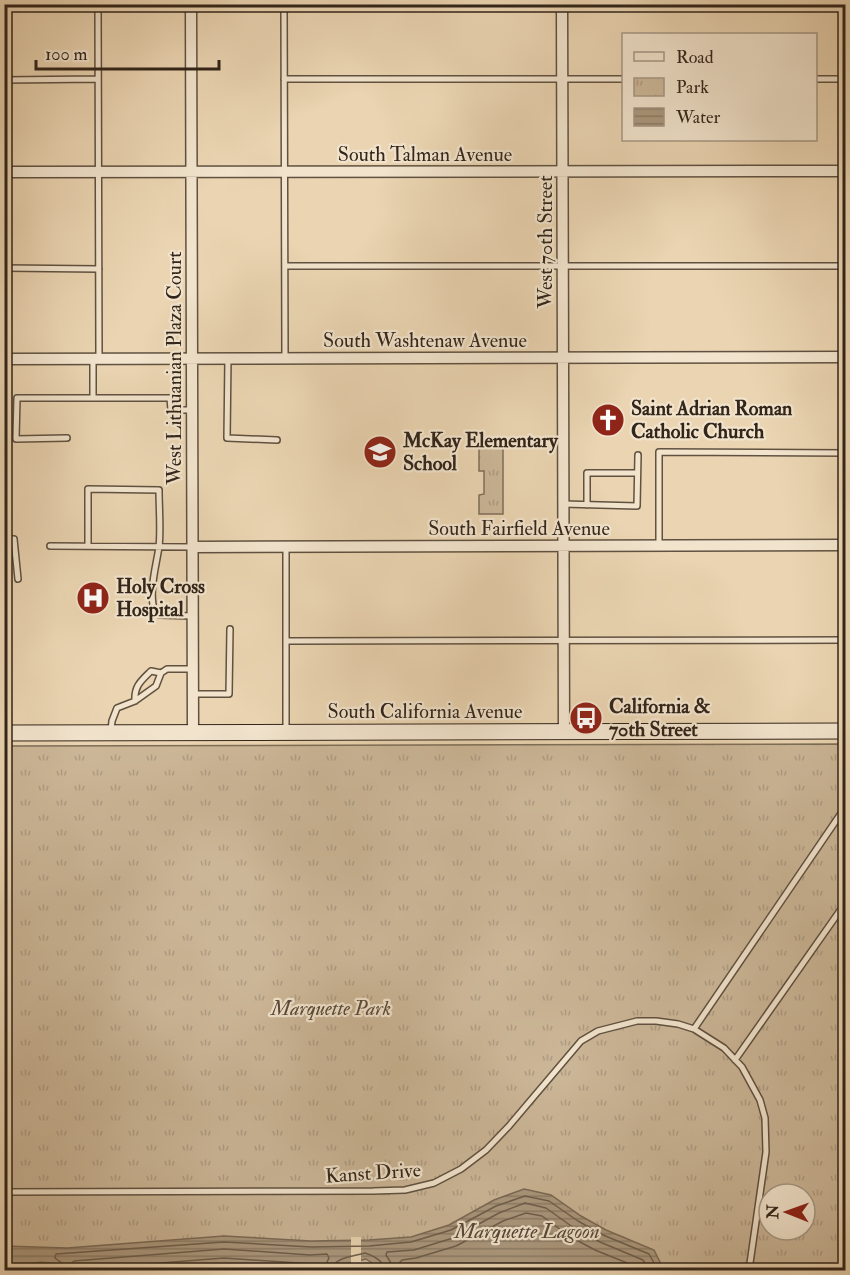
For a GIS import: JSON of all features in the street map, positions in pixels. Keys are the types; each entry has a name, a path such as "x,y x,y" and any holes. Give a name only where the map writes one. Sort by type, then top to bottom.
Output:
{"street":[{"name":"West Lithuanian Plaza Court","path":"191,4 193,732"},
{"name":"West 70th Street","path":"562,4 564,732"},
{"name":"South Talman Avenue","path":"4,172 845,171"},
{"name":"South Washtenaw Avenue","path":"4,359 845,357"},
{"name":"South Fairfield Avenue","path":"192,547 846,545"},
{"name":"South California Avenue","path":"4,733 846,731"}],"lane":[{"path":"93,398 99,269 98,4"},
{"path":"284,4 285,358"},
{"path":"844,4 845,357"},
{"path":"4,80 98,79"},
{"path":"284,79 622,79"},
{"path":"817,79 844,79"},
{"path":"285,266 844,266"},
{"path":"4,268 99,269"},
{"path":"228,358 227,438 277,440"},
{"path":"67,438 16,439 17,398 170,398 171,410 192,410"},
{"path":"659,545 659,452 846,453"},
{"path":"563,504 637,506 638,455"},
{"path":"587,505 588,473 638,473"},
{"path":"88,546 88,489 159,490 159,546 154,571 153,607 155,613 160,615 192,616"},
{"path":"4,539 14,539 18,579"},
{"path":"50,546 192,547"},
{"path":"286,546 286,732"},
{"path":"192,694 230,694 230,629"},
{"path":"286,641 846,640"},
{"path":"135,701 134,692 151,671 160,673 167,669 192,669"},
{"path":"111,732 117,708 135,701 156,686 160,673"},
{"path":"694,1029 846,806"},
{"path":"735,1060 846,902"},
{"name":"Kanst Drive","path":"4,1192 373,1191 405,1190 434,1183 461,1169 486,1150 581,1041 597,1031 637,1021 667,1022 694,1029 724,1048 742,1067 760,1100 765,1118 766,1152 750,1270"}],"green space":[{"path":"479,441 503,441 503,514 479,514 479,495 484,494 484,471 479,471"},
{"name":"Marquette Park","path":"845,744 845,1270 5,1270 4,746"}],"water":[{"name":"Marquette Lagoon","path":"524,1189 551,1195 606,1230 654,1250 664,1270 380,1270 366,1259 341,1265 336,1270 60,1270 55,1265 41,1262 5,1270 4,1246 67,1248 224,1236 311,1241 411,1237 449,1225 494,1200"}],"pier":[{"path":"351,1237 361,1237 361,1264 351,1266"}],"place":[{"name":"Saint Adrian Roman Catholic Church","path":"608,420"},
{"name":"McKay Elementary School","path":"380,452"},
{"name":"Holy Cross Hospital","path":"93,598"},
{"name":"California & 70th Street","path":"586,718"}]}
